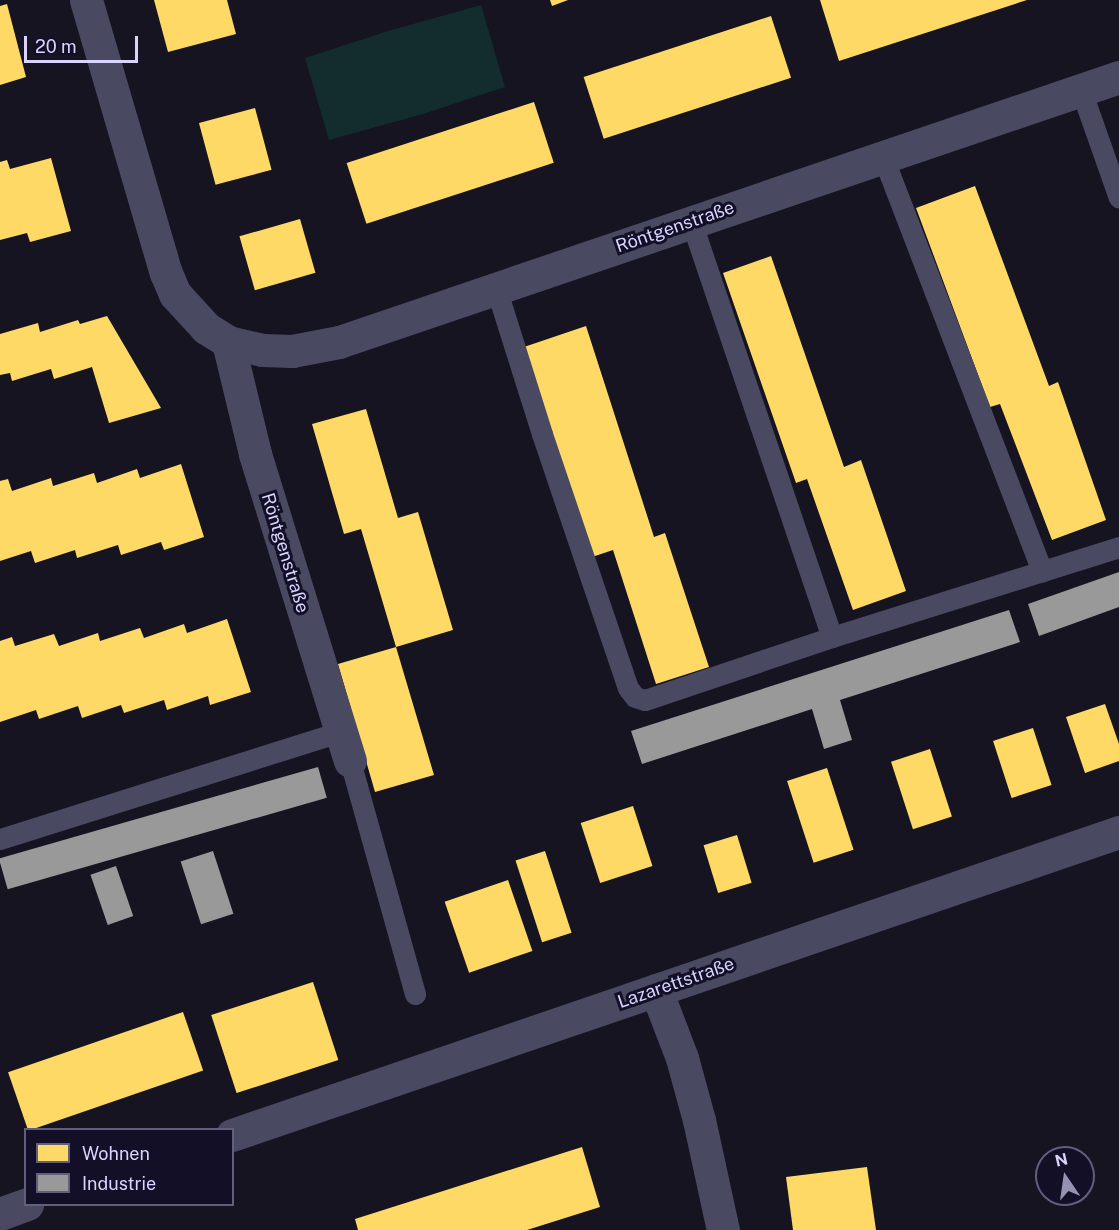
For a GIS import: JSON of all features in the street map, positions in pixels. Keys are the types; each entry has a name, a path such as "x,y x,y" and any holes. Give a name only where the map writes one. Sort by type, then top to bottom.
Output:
{"street":[{"name":"Röntgenstraße","path":"86,0 165,273 188,311 206,328 228,342 262,350 313,349 1119,77"},
{"name":"Röntgenstraße","path":"228,342 255,454 345,747"},
{"name":"Lazarettstraße","path":"234,1133 1119,832"},
{"path":"656,990 685,1069 723,1230"},
{"path":"0,1214 24,1205"}],"lane":[{"path":"1081,90 1119,198"},
{"path":"883,157 1042,573"},
{"path":"692,221 832,637"},
{"path":"496,288 545,445 628,688 635,698 645,700 832,637 1119,547"},
{"path":"0,839 345,747 415,994"}],"green space":[{"path":"481,5 505,87 423,114 329,140 305,58 388,31"}],"building: Wohnen":[{"path":"154,0 227,0 236,34 168,52"},
{"path":"550,0 568,0 552,6"},
{"path":"820,0 1027,0 839,61"},
{"path":"7,4 26,77 0,85 0,6"},
{"path":"771,16 791,78 604,139 584,77"},
{"path":"534,102 554,163 366,224 347,163"},
{"path":"255,108 272,170 216,185 199,123"},
{"path":"51,158 71,231 30,242 27,233 0,240 0,162 7,160 10,169"},
{"path":"975,186 1049,386 1058,382 1106,520 1052,540 1000,404 990,407 916,208"},
{"path":"300,219 315,273 255,290 239,236"},
{"path":"771,256 844,467 861,460 906,591 853,610 807,479 796,483 723,273"},
{"path":"107,316 161,408 109,423 92,367 54,379 51,369 12,381 10,373 0,375 0,334 38,323 40,332 78,320 80,324"},
{"path":"586,326 654,537 665,533 709,667 656,684 613,550 592,557 524,347"},
{"path":"366,409 398,518 418,512 453,630 396,647 361,529 344,534 312,424"},
{"path":"181,464 204,537 164,550 161,542 121,555 118,545 77,558 75,550 35,563 31,551 0,561 0,481 8,479 12,491 51,478 53,486 94,473 97,483 137,469 140,478"},
{"path":"227,619 251,692 210,705 208,696 167,710 164,700 124,713 121,705 82,718 78,706 39,719 36,710 0,722 0,641 12,637 15,646 54,634 59,646 98,633 100,641 140,628 144,638 184,624 187,633"},
{"path":"396,647 434,775 375,792 338,664"},
{"path":"1105,704 1119,744 1119,761 1085,773 1066,717"},
{"path":"1033,728 1052,785 1012,798 993,741"},
{"path":"930,749 952,817 913,829 891,762"},
{"path":"827,768 854,850 814,863 787,781"},
{"path":"633,806 652,866 600,883 581,823"},
{"path":"737,835 752,883 718,893 704,845"},
{"path":"545,851 572,933 542,942 516,861"},
{"path":"508,880 532,951 469,973 445,902"},
{"path":"313,982 338,1060 237,1093 211,1015"},
{"path":"183,1012 203,1071 37,1128 27,1128 8,1072"},
{"path":"582,1147 600,1207 527,1230 358,1230 355,1219"},
{"path":"867,1167 876,1230 793,1230 786,1177"}],"building: Industrie":[{"path":"1119,572 1119,607 1039,636 1028,604"},
{"path":"1009,610 1020,642 840,700 852,740 824,749 812,709 642,764 631,731"},
{"path":"318,767 327,798 8,889 0,858"},
{"path":"213,851 233,914 201,924 181,862"},
{"path":"116,866 133,916 108,925 90,875"}]}
